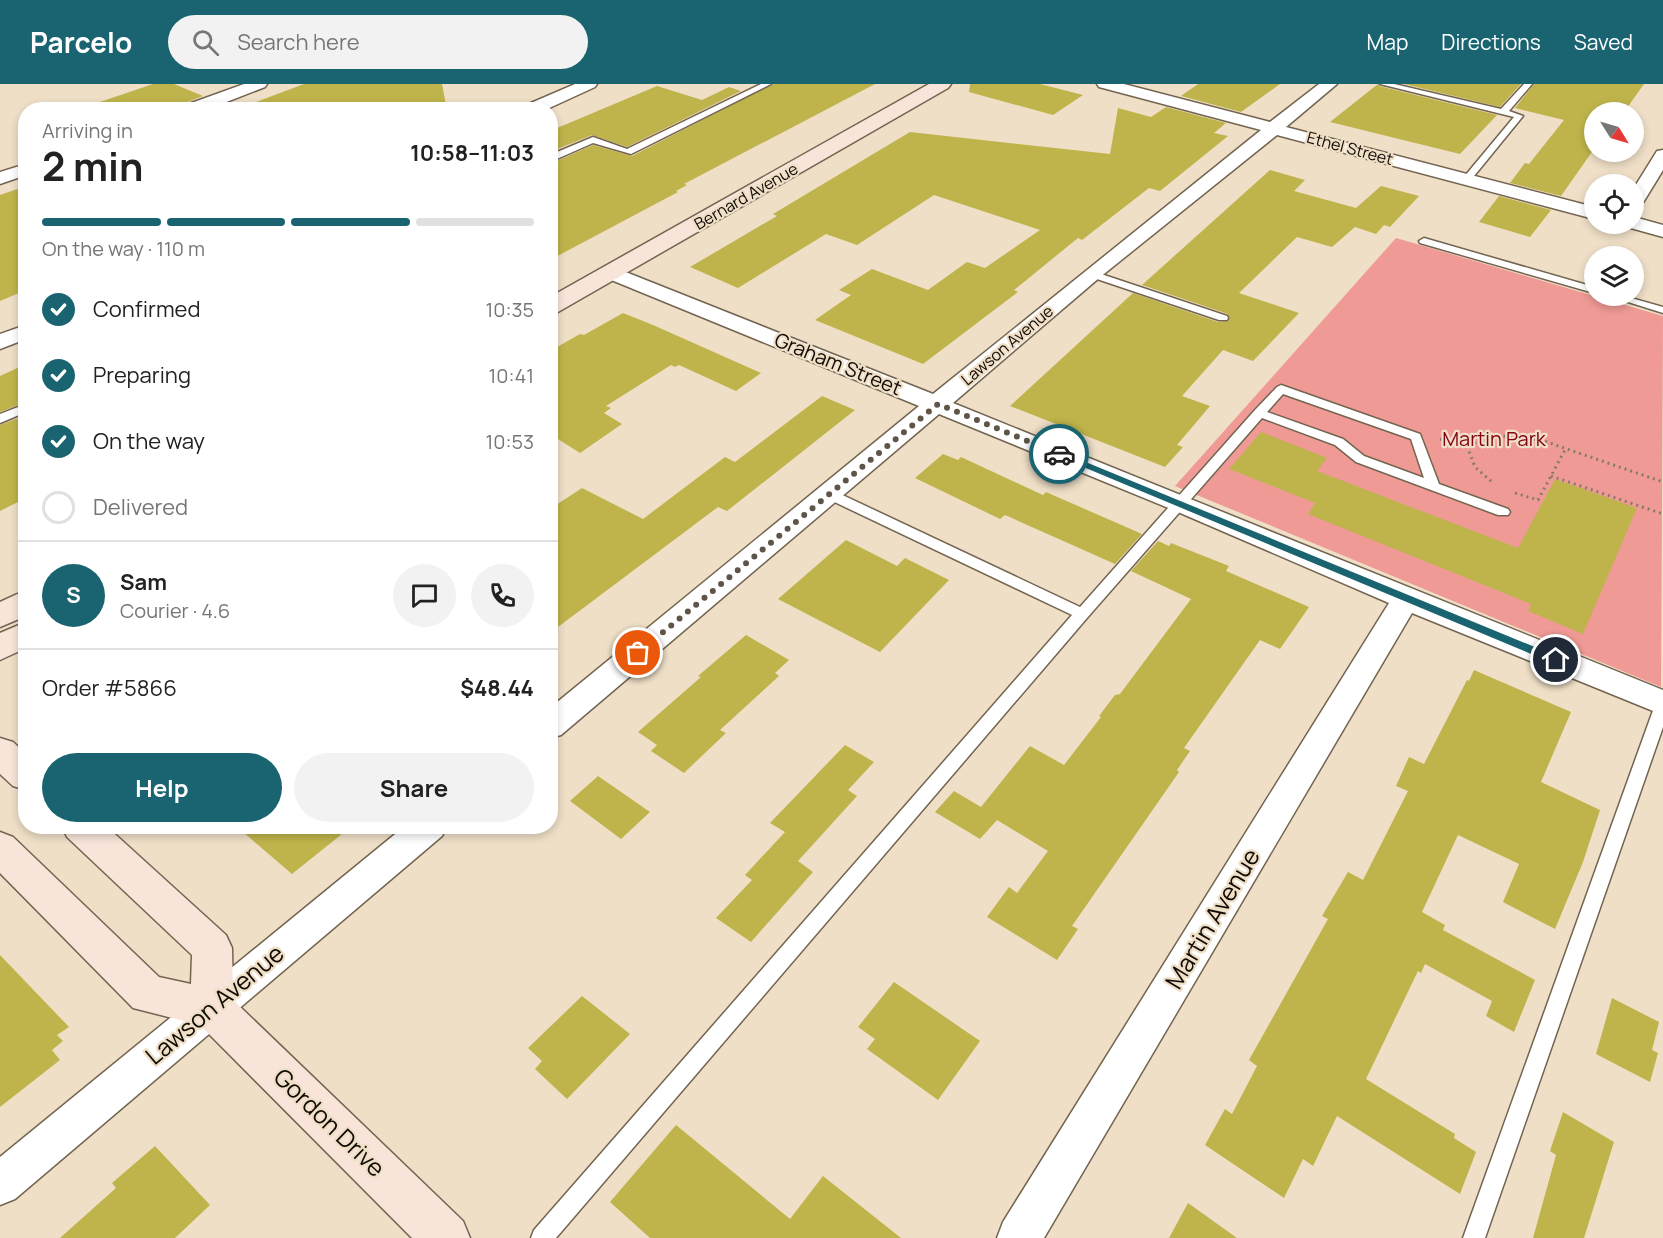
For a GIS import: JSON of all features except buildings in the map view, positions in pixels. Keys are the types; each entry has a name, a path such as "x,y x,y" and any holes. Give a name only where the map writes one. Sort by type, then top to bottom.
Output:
{"street":[{"path":"211,102 259,84"},
{"path":"549,102 589,84"},
{"name":"Bernard Avenue","path":"558,303 942,84"},
{"name":"Ethel Street","path":"1105,84 1126,86 1584,210"},
{"name":"Lawson Avenue","path":"558,719 1092,274 1329,84"},
{"path":"1644,186 1663,155"},
{"path":"0,178 18,172"},
{"path":"1644,226 1663,231"},
{"name":"Graham Street","path":"611,273 1180,503 1406,599 1663,704"},
{"path":"0,342 18,334"},
{"name":"Martin Avenue","path":"1019,1238 1406,599"},
{"path":"0,615 18,605"},
{"path":"0,648 18,638"},
{"path":"0,752 18,769"},
{"path":"0,848 148,994 212,1008 212,948 89,834"},
{"name":"Lawson Avenue","path":"0,1184 419,834"},
{"name":"Gordon Drive","path":"212,1008 447,1238"}],"lane":[{"path":"558,155 593,140 628,152 767,84"},
{"path":"1384,84 1518,116 1467,179"},
{"path":"1503,112 1528,84"},
{"path":"1425,241 1584,287"},
{"path":"1092,274 1223,318"},
{"path":"1644,305 1663,310"},
{"path":"542,1238 1082,614 1281,389 1416,436 1433,486"},
{"path":"0,419 18,411"},
{"path":"1259,413 1339,442 1360,459 1503,512"},
{"path":"829,494 1082,614"},
{"path":"1474,1238 1663,704"}],"path":[{"path":"1416,436 1448,439 1467,446"},
{"path":"1467,446 1478,439 1494,436 1521,436 1566,448 1663,482"},
{"path":"1467,446 1470,459 1477,470 1495,484"},
{"path":"1511,491 1538,500 1566,448"},
{"path":"1551,476 1663,514"}],"green space":[{"name":"Martin Park","path":"1396,238 1584,293 1584,306 1629,306 1663,316 1661,687 1175,486"}],"way so far":[{"path":"638,653 938,404 1059,454"}],"route":[{"path":"1059,454 1556,660"}]}
